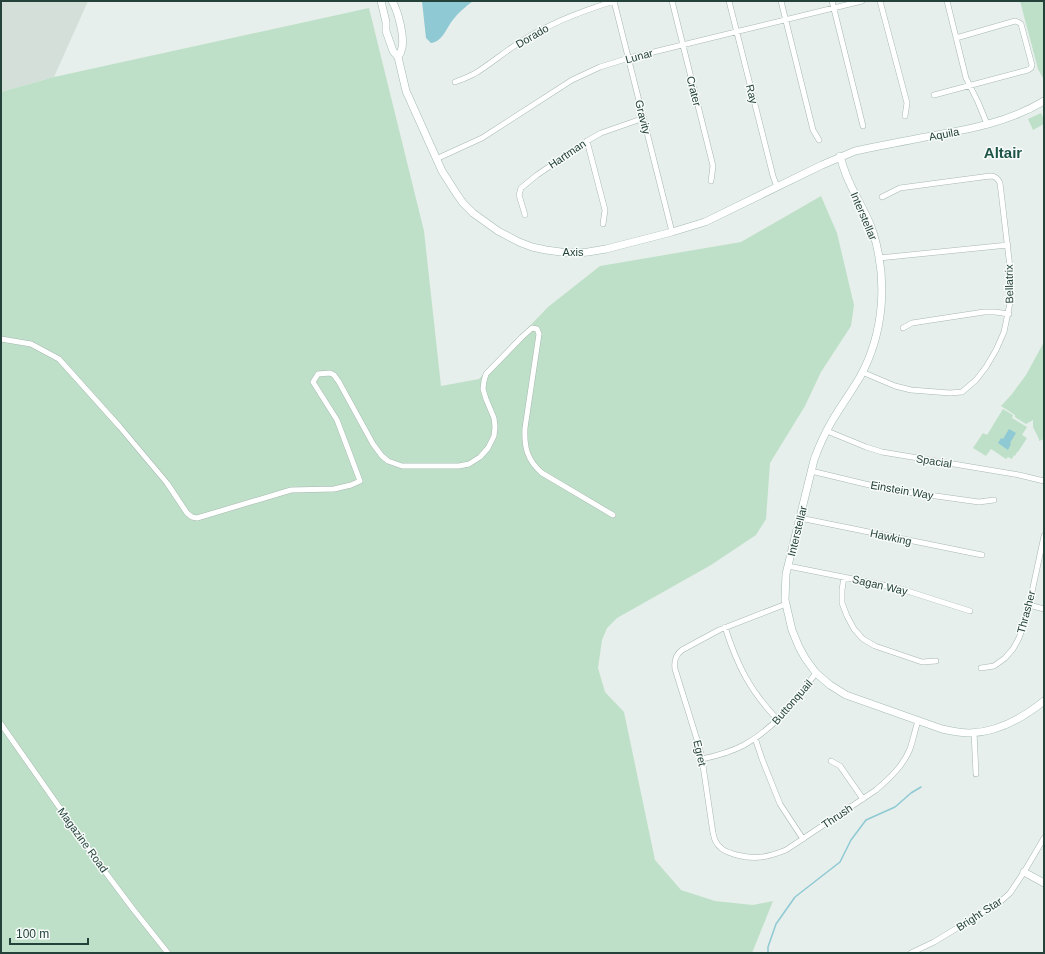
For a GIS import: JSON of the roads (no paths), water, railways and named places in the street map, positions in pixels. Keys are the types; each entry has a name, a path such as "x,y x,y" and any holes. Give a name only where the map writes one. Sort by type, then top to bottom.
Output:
{"street":[{"name":"Axis","path":"381,1 386,22 386,31 393,51 398,57 406,91 436,159 452,188 463,203 492,227 507,237 532,247 560,252 588,252 691,227 705,222 840,156"},
{"name":"Axis","path":"392,1 395,6 403,36 402,51 398,57"},
{"name":"Gravity","path":"614,1 672,232"},
{"name":"Dorado","path":"455,82 474,74 540,30 581,12 614,1"},
{"name":"Crater","path":"672,1 713,166 712,181"},
{"name":"Ray","path":"729,1 777,187"},
{"path":"781,1 813,130 820,140"},
{"path":"832,1 863,126"},
{"name":"Lunar","path":"436,159 482,138 572,80 600,67 629,58 862,1"},
{"path":"880,1 907,103 905,116"},
{"path":"947,1 966,78 987,124"},
{"path":"386,22 399,19"},
{"path":"934,95 1031,68 1032,65 1021,24 1018,22 1015,21 956,38"},
{"name":"Aquila","path":"840,156 856,151 954,132 1002,120 1022,113 1044,101"},
{"name":"Hartman","path":"525,215 519,195 521,188 537,175 601,133 644,118"},
{"path":"587,141 605,210 603,224"},
{"name":"Interstellar","path":"840,156 851,186 873,232 882,280 880,315 874,342 862,372 827,431 814,460 786,574 786,604 792,630 805,658 816,673 830,686 846,695 942,729 957,732 988,730 1018,719 1044,701"},
{"name":"Bellatrix","path":"862,372 895,386 911,390 950,393 962,392 976,380 996,350 1004,332 1012,298 1008,245 1000,183 995,176 900,188 882,197"},
{"path":"879,258 1008,245"},
{"path":"903,328 912,324 984,312 1009,314"},
{"path":"1,339 31,344 59,359 120,427 167,483 187,513 192,517 197,518 291,490 334,489 351,486 360,481 337,420 313,382 318,374 321,373 330,373 340,382 373,444 382,456 388,460 402,466 459,466 469,464 480,457 488,448 494,436 494,418 483,389 486,374 532,328 537,329 539,334 524,428 524,443 531,461 542,473 613,515"},
{"name":"Spacial","path":"827,431 882,452 1019,475 1044,481"},
{"name":"Einstein Way","path":"811,471 886,489 978,502 994,500"},
{"name":"Hawking","path":"800,518 982,555"},
{"name":"Thrasher","path":"981,668 994,666 1005,658 1013,649 1019,638 1027,615 1044,539"},
{"name":"Sagan Way","path":"788,566 898,588 970,611"},
{"path":"844,577 842,603 854,629 863,639 875,646 922,662 936,661"},
{"path":"778,720 757,697 750,685 740,667 725,627 786,604"},
{"path":"1029,605 1044,609"},
{"name":"Egret","path":"720,848 716,843 713,833 699,746 674,662 677,653 725,627"},
{"name":"Buttonquail","path":"702,759 729,752 743,746 761,735 778,720 816,673"},
{"name":"Thrush","path":"720,848 734,854 757,858 771,856 786,850 889,779 901,765 910,749 918,721"},
{"name":"Magazine Road","path":"1,724 97,861 168,953"},
{"path":"974,732 976,774"},
{"path":"755,738 764,766 780,804 802,839"},
{"path":"831,761 840,766 863,798"},
{"name":"Bright Star","path":"911,953 934,942 1000,902 1010,893 1044,838"},
{"path":"1024,872 1044,883"}],"water":[{"path":"422,1 473,1 457,15 441,38 431,43 426,38"},
{"path":"1009,429 1016,433 1008,450 998,443 1001,438 1003,439"}],"waterway":[{"path":"768,953 768,947 776,924 795,897 840,862 851,840 866,820 895,807 911,793 921,787"}],"district":[{"name":"Altair","path":"1003,152"}]}
